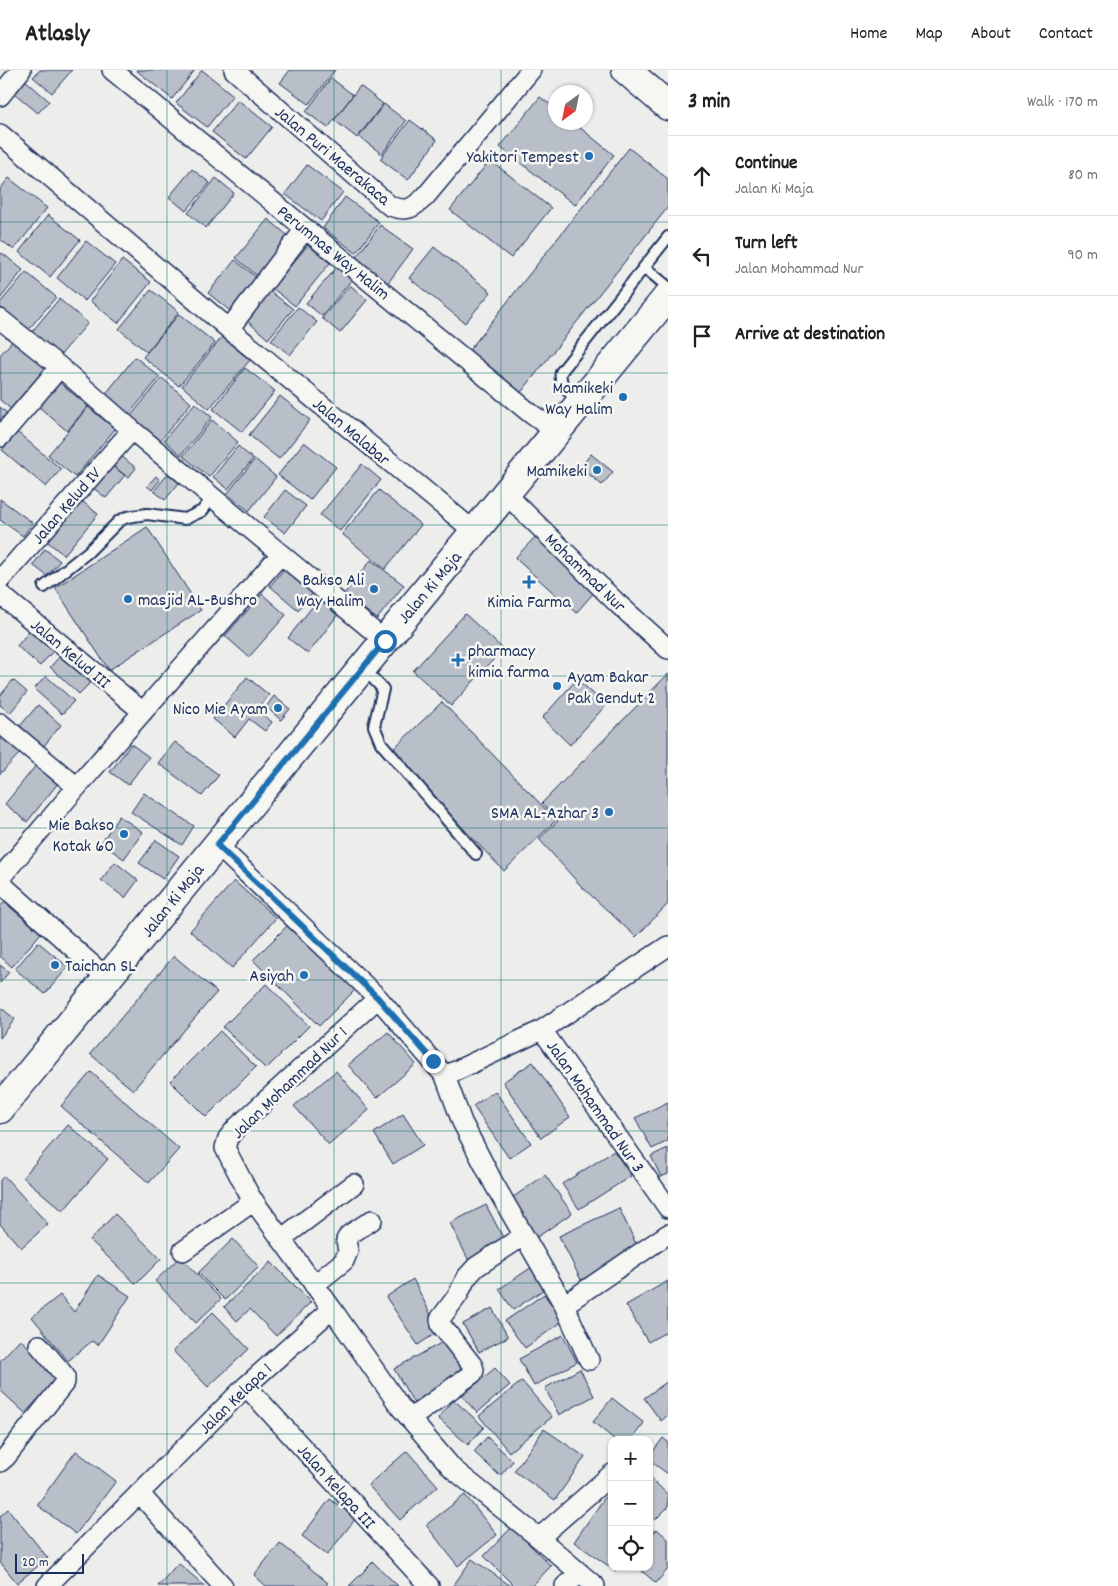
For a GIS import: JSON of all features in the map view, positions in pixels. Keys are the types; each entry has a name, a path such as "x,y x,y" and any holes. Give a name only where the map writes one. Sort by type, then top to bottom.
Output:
{"main road":[{"path":"626,70 668,106"},
{"name":"Jalan Ki Maja","path":"0,1109 668,296"}],"street":[{"path":"0,96 22,70"},
{"name":"Perumnas Way Halim","path":"112,70 305,229 557,432"},
{"name":"Jalan Puri Maerakaca","path":"234,70 390,206 402,210 416,206 425,197 531,70"},
{"path":"0,134 229,329 305,229"},
{"path":"0,319 60,367 132,430 385,641"},
{"name":"Jalan Malabar","path":"229,329 475,532"},
{"path":"0,438 60,367"},
{"name":"Jalan Kelud IV","path":"0,580 132,430"},
{"name":"Mohammad Nur","path":"506,494 617,603 668,649"},
{"path":"108,979 2,886 77,786 281,554"},
{"name":"Jalan Kelud III","path":"0,594 143,712"},
{"path":"0,722 77,786"},
{"path":"217,845 378,998 445,1076 462,1122 523,1236 564,1305 589,1360"},
{"path":"445,1076 542,1030 668,946"},
{"name":"Jalan Mohammad Nur 1","path":"254,1201 225,1148 228,1138 236,1127 378,998"},
{"name":"Jalan Mohammad Nur 3","path":"542,1030 668,1208"},
{"path":"281,1239 354,1184"},
{"path":"183,1252 254,1201 401,1408 453,1469 595,1586"},
{"path":"314,1285 344,1261 348,1251 346,1240 349,1235 372,1220"},
{"path":"564,1305 668,1234"},
{"path":"410,1418 473,1373 473,1366 441,1325 440,1319 458,1295 466,1278 471,1273 523,1236"},
{"name":"Jalan Kelapa 1","path":"47,1586 246,1386 332,1309"},
{"path":"0,1462 6,1457 65,1382 64,1376 39,1345"},
{"name":"Jalan Kelapa III","path":"246,1386 429,1586"},
{"path":"539,1538 608,1478"},
{"path":"139,1494 223,1586"},
{"path":"565,1586 580,1573"}],"lane":[{"path":"580,403 561,383 561,372 668,237"},
{"path":"644,267 668,287"},
{"path":"44,587 88,552 119,520 147,514 185,519 202,510 213,497"},
{"path":"363,668 383,689 374,726 381,743 476,854"}],"building":[{"path":"40,70 72,70 52,93 33,77"},
{"path":"136,70 195,70 172,99"},
{"path":"202,70 233,95 207,127 176,103"},
{"path":"290,70 335,70 309,104 280,83"},
{"path":"331,78 353,95 328,128 306,112"},
{"path":"25,80 49,101 38,113 14,93"},
{"path":"360,86 383,104 357,138 334,120"},
{"path":"540,97 548,103 548,130 583,130 614,155 575,205 500,147"},
{"path":"238,100 272,127 246,159 212,132"},
{"path":"384,104 406,121 382,154 359,137"},
{"path":"410,120 437,140 408,180 380,159"},
{"path":"629,148 668,179 668,207 519,395 467,353"},
{"path":"490,160 551,208 511,258 450,210"},
{"path":"307,165 343,192 321,221 285,194"},
{"path":"192,169 210,183 186,211 169,197"},
{"path":"9,178 47,208 14,250 0,239 0,189"},
{"path":"216,178 234,193 206,228 188,213"},
{"path":"345,197 379,222 356,253 323,228"},
{"path":"48,215 80,240 50,277 19,252"},
{"path":"268,219 293,240 261,279 236,258"},
{"path":"380,225 413,249 388,283 355,259"},
{"path":"86,241 115,264 85,301 57,278"},
{"path":"308,245 330,263 295,306 272,288"},
{"path":"434,247 491,292 465,323 409,278"},
{"path":"2,253 23,270 0,299 0,256"},
{"path":"122,260 151,282 118,323 90,301"},
{"path":"235,260 257,278 230,311 208,293"},
{"path":"338,266 353,278 322,316 306,303"},
{"path":"26,272 56,297 28,330 0,307 0,303"},
{"path":"350,285 367,300 340,333 322,318"},
{"path":"151,290 179,312 147,352 119,329"},
{"path":"270,291 293,309 268,339 246,320"},
{"path":"59,299 88,323 58,358 30,334"},
{"path":"298,307 317,322 290,355 271,340"},
{"path":"179,314 215,343 179,386 143,357"},
{"path":"222,337 250,360 209,409 182,386"},
{"path":"15,338 48,366 12,410 0,400 0,355"},
{"path":"135,357 160,377 129,414 105,395"},
{"path":"245,368 275,391 242,432 213,409"},
{"path":"162,378 191,403 159,442 129,418"},
{"path":"60,383 88,406 67,431 39,407"},
{"path":"280,396 310,420 279,459 249,435"},
{"path":"195,403 212,417 181,455 164,440"},
{"path":"0,407 8,414 0,423"},
{"path":"88,407 115,429 75,477 48,455"},
{"path":"212,420 238,442 209,477 183,456"},
{"path":"17,432 61,469 46,487 2,450"},
{"path":"304,442 336,467 310,500 278,475"},
{"path":"238,446 253,459 228,489 213,477"},
{"name":"Mamikeki","path":"591,454 613,472 602,485 580,467"},
{"path":"120,455 136,468 128,478 112,465"},
{"path":"255,459 276,477 249,511 227,494"},
{"path":"362,464 381,480 340,531 320,515"},
{"path":"111,465 125,475 106,498 92,487"},
{"path":"168,474 179,483 165,500 154,491"},
{"path":"156,476 160,480 152,490 147,486"},
{"path":"285,490 306,506 285,533 264,517"},
{"path":"379,490 421,525 385,569 342,534"},
{"path":"78,498 98,514 64,555 44,539"},
{"path":"0,499 33,523 23,536 0,520"},
{"name":"masjid AL-Bushro","path":"147,527 201,610 109,670 55,588"},
{"path":"537,535 597,589 576,613 515,558"},
{"path":"45,549 60,561 47,576 33,565"},
{"name":"Bakso Ali Way Halim","path":"371,560 404,585 377,619 344,594"},
{"path":"285,568 313,593 298,610 270,586"},
{"path":"262,594 286,615 249,657 225,636"},
{"path":"319,598 339,613 308,654 288,638"},
{"name":"pharmacy kimia farma","path":"465,614 503,649 451,706 413,671"},
{"path":"30,630 54,650 40,666 17,646"},
{"path":"62,654 92,681 79,694 50,667"},
{"name":"SMA AL-Azhar 3","path":"668,674 668,904 636,937 581,886 539,839 558,821 542,803"},
{"path":"46,676 74,701 62,714 34,689"},
{"path":"247,677 269,695 257,710 272,722 265,731 249,719 235,737 213,719"},
{"path":"577,679 606,705 570,745 542,718"},
{"path":"13,680 27,692 10,713 0,705 0,696"},
{"name":"Nico Mie Ayam","path":"274,696 290,709 281,720 266,707"},
{"path":"442,702 556,820 504,871 390,752"},
{"path":"38,705 61,725 43,747 20,726"},
{"path":"0,730 22,751 0,774"},
{"path":"175,742 219,775 202,796 158,763"},
{"path":"131,744 149,757 128,785 110,772"},
{"path":"37,764 59,782 27,822 5,804"},
{"path":"144,793 194,826 182,845 131,812"},
{"path":"119,816 143,832 124,859 101,843"},
{"path":"156,840 179,856 163,879 139,863"},
{"path":"115,862 138,880 125,898 101,880"},
{"path":"234,881 276,918 232,968 190,931"},
{"path":"4,902 41,933 12,967 0,956 0,907"},
{"name":"Asiyah","path":"290,923 356,989 319,1026 253,960"},
{"path":"38,942 68,967 45,994 15,969"},
{"path":"174,956 217,992 133,1090 90,1054"},
{"path":"0,965 9,972 0,983"},
{"path":"266,984 309,1026 266,1069 223,1027"},
{"path":"0,1007 15,1019 0,1038"},
{"path":"220,1031 256,1067 206,1117 170,1081"},
{"path":"388,1032 416,1064 377,1098 348,1065"},
{"path":"533,1062 570,1117 541,1138 503,1082"},
{"path":"336,1071 369,1110 329,1145 294,1106"},
{"path":"91,1072 179,1149 149,1183 61,1106"},
{"path":"495,1091 531,1143 509,1158 473,1106"},
{"path":"668,1102 668,1141 652,1149 635,1118"},
{"path":"403,1114 423,1145 393,1164 374,1133"},
{"path":"68,1125 108,1159 63,1211 23,1177"},
{"path":"668,1148 668,1174 661,1177 651,1156"},
{"path":"614,1151 631,1176 579,1209 562,1184"},
{"path":"545,1175 572,1213 536,1238 509,1200"},
{"path":"4,1176 48,1224 21,1248 0,1224 0,1180"},
{"path":"486,1205 506,1243 469,1261 450,1223"},
{"path":"619,1208 640,1252 581,1280 559,1236"},
{"path":"115,1214 161,1259 136,1284 90,1240"},
{"path":"233,1239 259,1267 225,1300 198,1273"},
{"path":"180,1257 221,1299 196,1323 155,1281"},
{"path":"271,1262 311,1302 276,1336 250,1309 237,1321 224,1307"},
{"path":"532,1267 546,1288 513,1310 499,1289"},
{"path":"98,1275 130,1296 98,1345 92,1341 68,1361 32,1317 60,1295 74,1312"},
{"path":"413,1279 439,1331 418,1345 386,1297"},
{"path":"668,1281 668,1331 648,1342 626,1305"},
{"path":"544,1294 563,1321 525,1348 505,1321"},
{"path":"492,1308 508,1337 479,1352 463,1324"},
{"path":"213,1312 249,1349 208,1387 173,1351"},
{"path":"563,1335 577,1362 534,1386 519,1359"},
{"path":"20,1339 60,1376 25,1413 0,1390 0,1361"},
{"path":"448,1339 463,1374 416,1407 394,1369"},
{"path":"495,1368 510,1385 477,1413 462,1396"},
{"path":"580,1369 594,1396 559,1415 545,1388"},
{"path":"522,1381 552,1417 509,1452 479,1416"},
{"path":"668,1381 668,1415 661,1421 644,1398"},
{"path":"612,1398 644,1423 634,1436 610,1436 593,1422"},
{"path":"454,1400 484,1427 468,1445 438,1418"},
{"path":"544,1429 585,1457 555,1500 514,1471"},
{"path":"487,1437 513,1461 500,1476 474,1452"},
{"path":"663,1438 668,1442 668,1474 653,1463 653,1452"},
{"path":"76,1451 116,1481 76,1534 37,1505"},
{"path":"407,1451 438,1486 400,1520 368,1485"},
{"path":"653,1480 668,1495 668,1507 655,1520 653,1518"},
{"path":"465,1495 497,1535 458,1566 426,1525"},
{"path":"605,1497 608,1499 608,1565 574,1542"},
{"path":"330,1499 356,1518 327,1555 302,1536"},
{"path":"8,1509 48,1558 17,1583 0,1562 0,1516"},
{"path":"512,1527 551,1566 532,1586 514,1586 484,1556"},
{"path":"657,1529 668,1539 668,1569 656,1583 642,1571 653,1571 653,1534"},
{"path":"280,1543 328,1583 325,1586 266,1586 254,1575"},
{"path":"472,1559 511,1586 453,1586"},
{"path":"373,1562 398,1586 349,1586"},
{"path":"178,1563 205,1586 158,1586"}],"place":[{"name":"Yakitori Tempest","path":"589,156"},
{"name":"Mamikeki Way Halim","path":"623,397"},
{"name":"Mamikeki","path":"597,470"},
{"name":"Kimia Farma","path":"529,582"},
{"name":"Bakso Ali Way Halim","path":"374,589"},
{"name":"masjid AL-Bushro","path":"128,599"},
{"name":"pharmacy kimia farma","path":"458,660"},
{"name":"Ayam Bakar Pak Gendut 2","path":"557,686"},
{"name":"Nico Mie Ayam","path":"278,708"},
{"name":"SMA AL-Azhar 3","path":"609,812"},
{"name":"Mie Bakso Kotak 60","path":"124,834"},
{"name":"Taichan SL","path":"55,965"},
{"name":"Asiyah","path":"304,975"}],"route":[{"path":"385,641 217,845 378,998 433,1061"}]}
